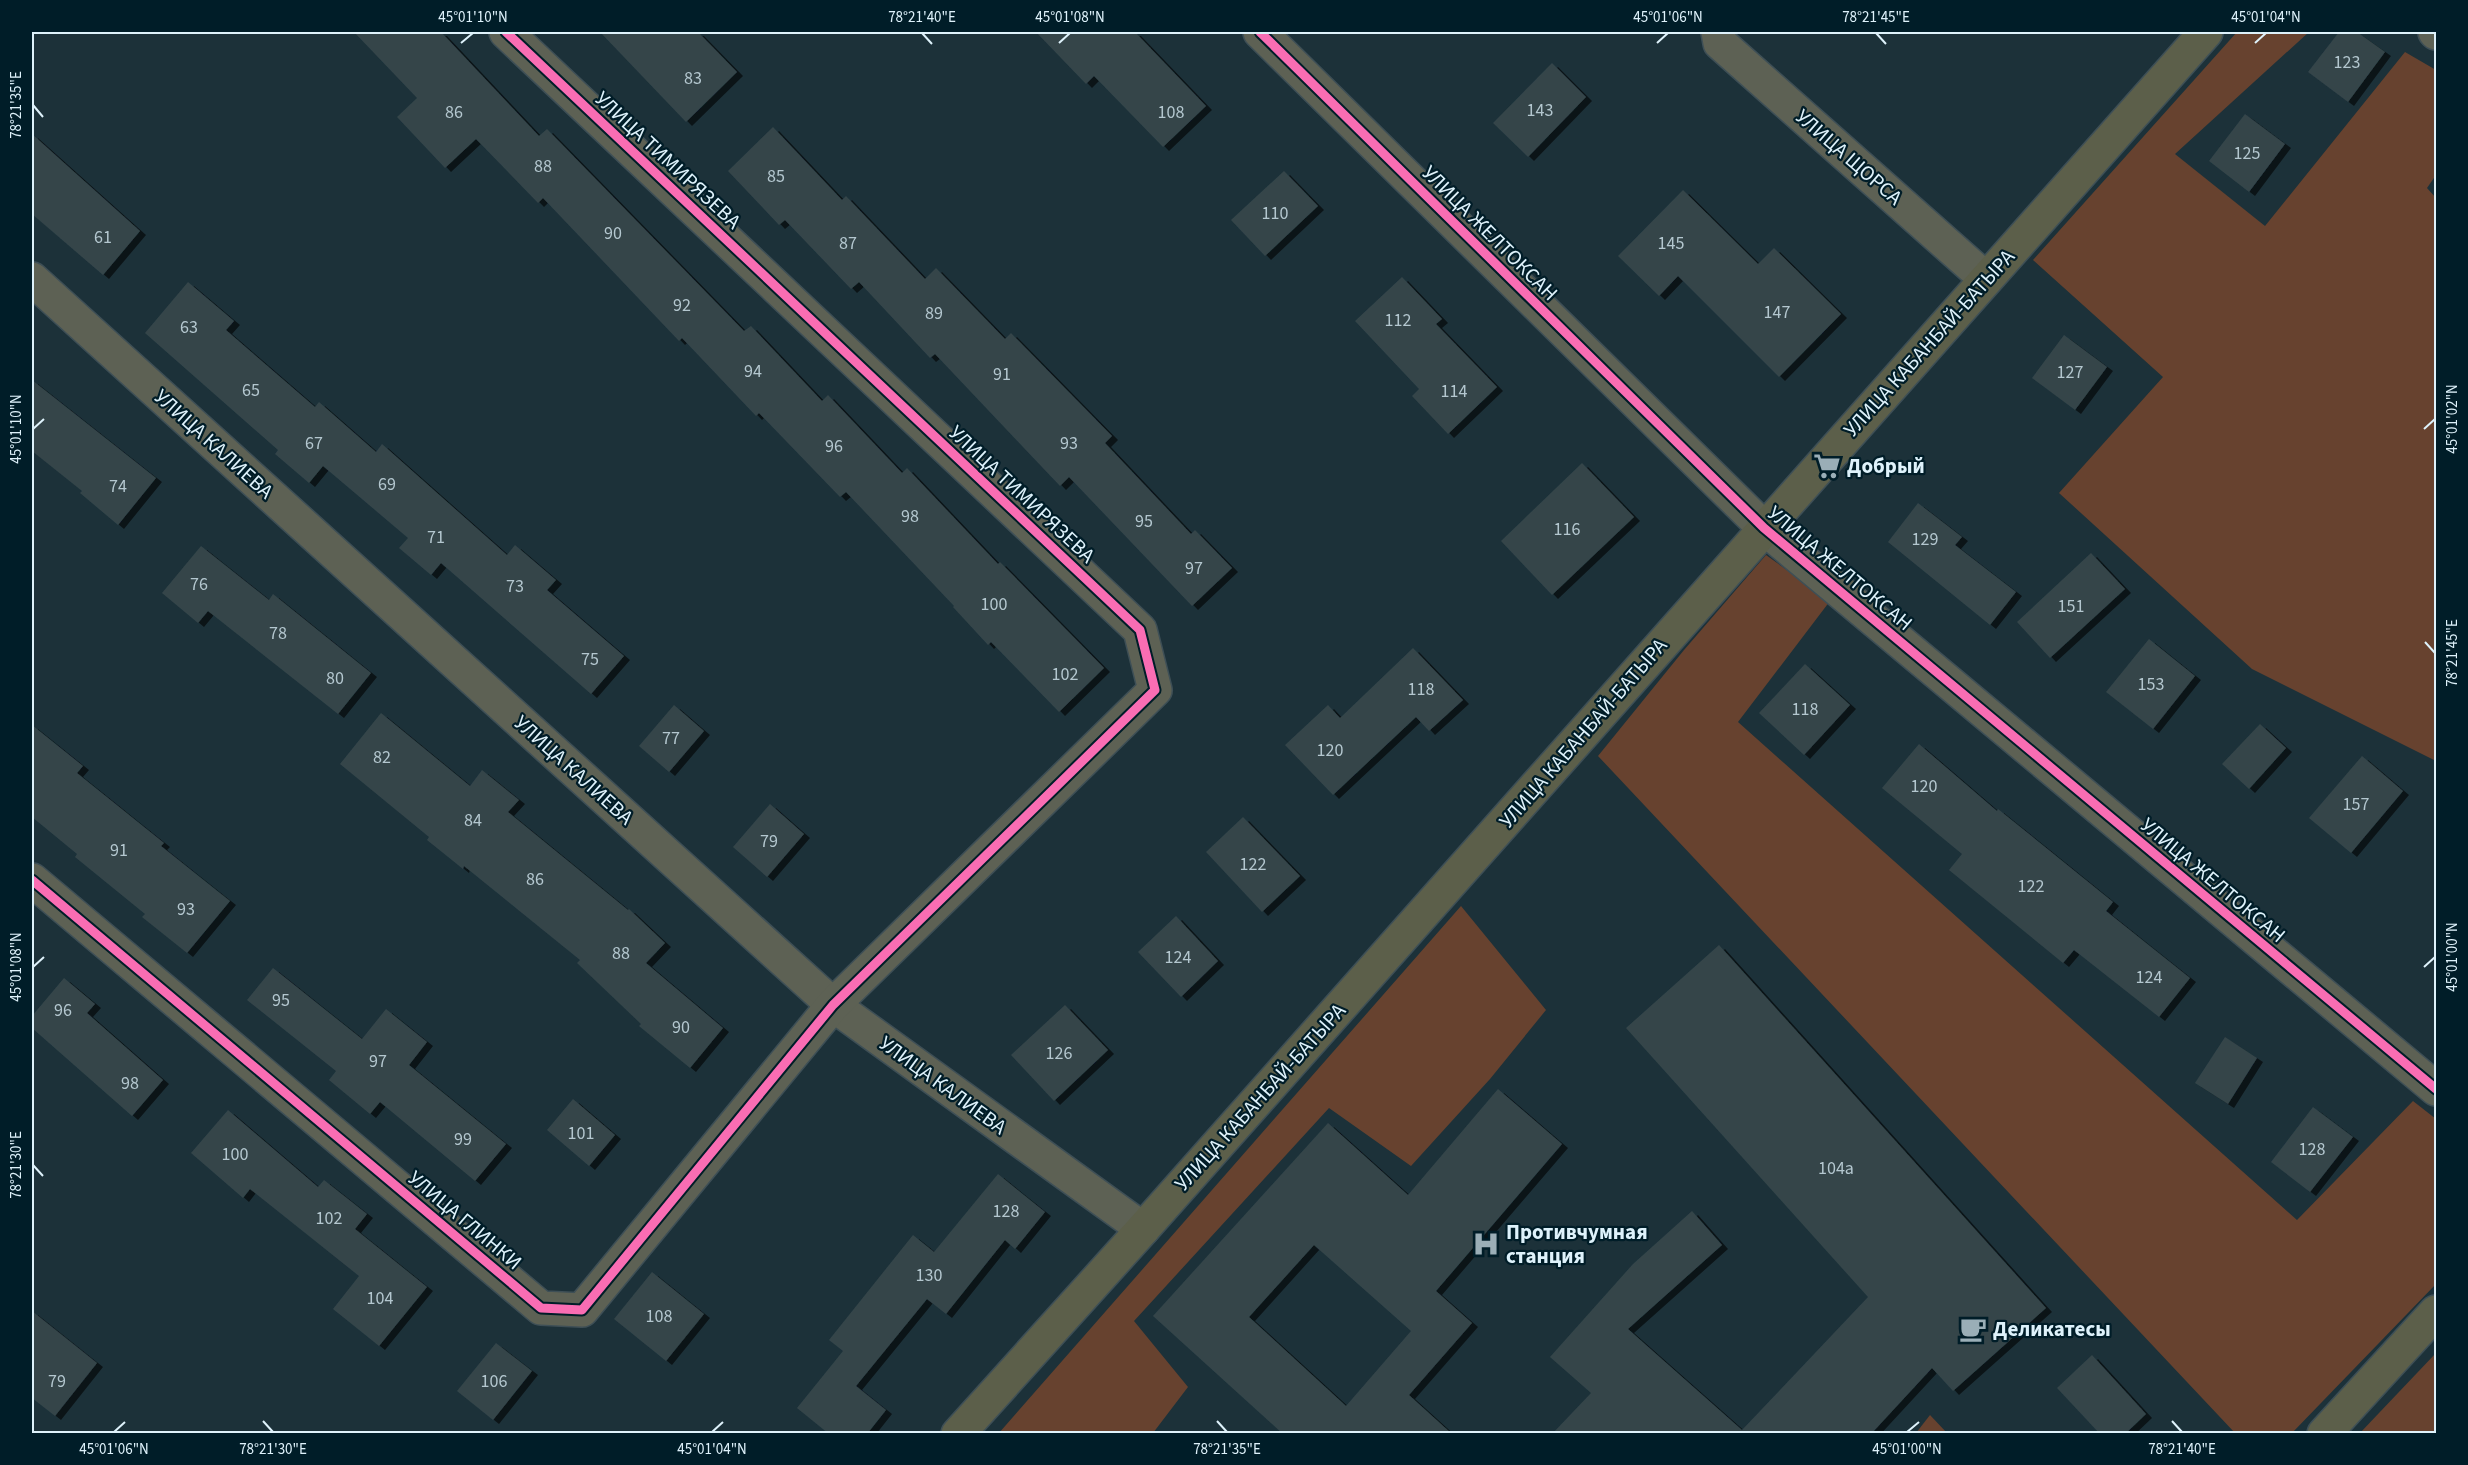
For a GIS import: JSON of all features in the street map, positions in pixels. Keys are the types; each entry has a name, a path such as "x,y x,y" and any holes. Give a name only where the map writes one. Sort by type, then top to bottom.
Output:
{"main road":[{"name":"УЛИЦА КАБАНБАЙ-БАТЫРА","path":"958,1434 1143,1229 2206,32"},
{"path":"2324,1434 2436,1312"}],"street":[{"name":"УЛИЦА ТИМИРЯЗЕВА","path":"506,32 1140,630 1155,690 833,1005"},
{"name":"УЛИЦА ЖЕЛТОКСАН","path":"1260,32 1764,528 2436,1089"},
{"name":"УЛИЦА ЩОРСА","path":"1718,32 1720,43 1986,279"},
{"name":"УЛИЦА КАЛИЕВА","path":"32,279 833,1005 1143,1229"},
{"name":"УЛИЦА ГЛИНКИ","path":"32,880 542,1308 582,1311 833,1005"}],"shaded area":[{"path":"2237,32 2309,32 2175,154 2265,226 2405,52 2436,70 2436,175 2427,188 2436,198 2436,761 2252,669 2059,493 2163,377 2033,260"},
{"path":"1766,555 1830,601 1738,722 2297,1220 2413,1101 2436,1119 2436,1284 2292,1433 2235,1433 1598,756 1684,650"},
{"path":"1461,906 1546,1010 1490,1079 1411,1166 1329,1108 1134,1321 1188,1387 1153,1433 999,1433"},
{"path":"2436,1353 2436,1433 2360,1433"},
{"path":"1930,1415 1947,1433 1916,1433"}],"building":[{"path":"354,32 441,32 539,136 547,129 744,331 751,326 822,401 828,395 902,473 907,468 998,564 1000,562 1104,668 1059,712 991,642 988,645 846,492 840,497 759,413 756,416 682,338 679,341 543,198 538,203 476,139 445,168 397,117 417,98"},
{"path":"600,32 698,32 737,72 686,122"},
{"path":"1036,32 1135,32 1206,106 1163,147 1094,76 1086,84"},
{"path":"2339,32 2357,32 2385,52 2348,102 2308,72"},
{"path":"1552,63 1586,97 1528,157 1493,123"},
{"path":"2245,114 2285,144 2249,192 2209,161"},
{"path":"773,127 842,200 846,196 925,279 936,268 1005,339 1011,333 1112,436 1105,443 1191,534 1195,530 1232,568 1192,606 1069,477 1060,486 935,354 930,358 859,282 851,289 785,220 779,225 728,171"},
{"path":"32,134 140,231 103,275 32,214"},
{"path":"1284,171 1318,206 1265,256 1231,220"},
{"path":"1683,190 1758,264 1774,248 1841,314 1779,377 1678,276 1659,296 1618,256"},
{"path":"1402,277 1442,319 1436,324 1497,387 1448,434 1412,396 1419,389 1355,321"},
{"path":"188,282 234,321 226,330 315,407 319,402 376,452 382,444 507,555 515,545 556,580 547,590 624,656 591,694 441,563 431,575 399,548 408,538 323,466 309,483 275,454 278,450 145,333"},
{"path":"2064,335 2107,367 2075,410 2032,378"},
{"path":"32,380 156,478 118,525 80,493 82,491 32,451"},
{"path":"1582,463 1634,517 1552,595 1501,541"},
{"path":"1918,503 1962,537 1955,545 2016,592 1990,625 1888,542"},
{"path":"201,546 269,600 273,594 371,673 338,714 208,611 198,623 162,593"},
{"path":"2091,553 2125,589 2050,658 2017,622"},
{"path":"2149,639 2195,676 2153,729 2106,692"},
{"path":"1413,648 1463,700 1429,731 1416,717 1333,795 1285,745 1328,705 1340,718"},
{"path":"1805,664 1850,705 1804,755 1759,713"},
{"path":"674,705 704,731 669,772 639,746"},
{"path":"381,713 470,786 482,770 519,800 508,812 629,909 665,943 646,963 723,1028 690,1068 639,1026 641,1024 577,963 580,960 464,866 463,869 427,840 429,837 340,764"},
{"path":"2260,724 2286,748 2249,789 2222,764"},
{"path":"32,725 83,766 77,773 164,843 161,846 230,901 187,953 142,917 145,914 75,857 77,854 32,817"},
{"path":"1919,744 1997,811 1998,809 2113,902 2106,911 2190,978 2159,1017 2074,950 2063,963 1949,870 1962,854 1882,788"},
{"path":"2362,756 2403,791 2351,853 2309,818"},
{"path":"770,804 804,834 767,877 733,847"},
{"path":"1243,817 1300,876 1262,912 1206,852"},
{"path":"1176,916 1218,961 1181,997 1138,952"},
{"path":"1719,945 2046,1308 1953,1391 1932,1368 1871,1434 1552,1434 1591,1393 1550,1357 1633,1264 1692,1211 1722,1245 1628,1329 1742,1430 1868,1297 1626,1028"},
{"path":"273,968 362,1039 386,1009 427,1042 409,1065 506,1144 475,1181 380,1102 370,1114 329,1080 336,1071 247,1000"},
{"path":"64,978 95,1004 87,1013 163,1080 132,1116 32,1028 32,1016"},
{"path":"1065,1005 1108,1050 1054,1101 1011,1055"},
{"path":"2225,1037 2257,1058 2228,1104 2195,1083"},
{"path":"1498,1089 1562,1144 1436,1291 1472,1323 1409,1395 1452,1434 1283,1434 1153,1316 1328,1123 1408,1195","holes":["1314,1245 1411,1331 1346,1406 1249,1317"]},
{"path":"573,1099 615,1135 589,1166 547,1130"},
{"path":"2313,1107 2353,1137 2310,1192 2271,1162"},
{"path":"228,1110 318,1187 324,1180 367,1214 355,1229 427,1287 379,1346 333,1309 359,1276 250,1189 243,1198 191,1153"},
{"path":"998,1174 1045,1212 1015,1249 1005,1240 946,1314 927,1299 856,1386 886,1410 867,1434 829,1434 797,1408 843,1351 829,1340 913,1235 934,1252"},
{"path":"652,1272 704,1314 666,1361 614,1319"},
{"path":"32,1311 97,1363 55,1416 32,1398"},
{"path":"496,1343 532,1371 493,1420 457,1391"},
{"path":"2092,1355 2146,1414 2125,1434 2100,1434 2057,1388"}],"cycle path":[{"path":"32,880 541,1308 582,1310 833,1005 1155,690 1140,630 506,32"},
{"path":"1260,32 1764,528 2436,1089"}],"place":[{"name":"Добрый","path":"1827,466"},
{"name":"Противчумная станция","path":"1486,1244"},
{"name":"Деликатесы","path":"1973,1329"}]}
